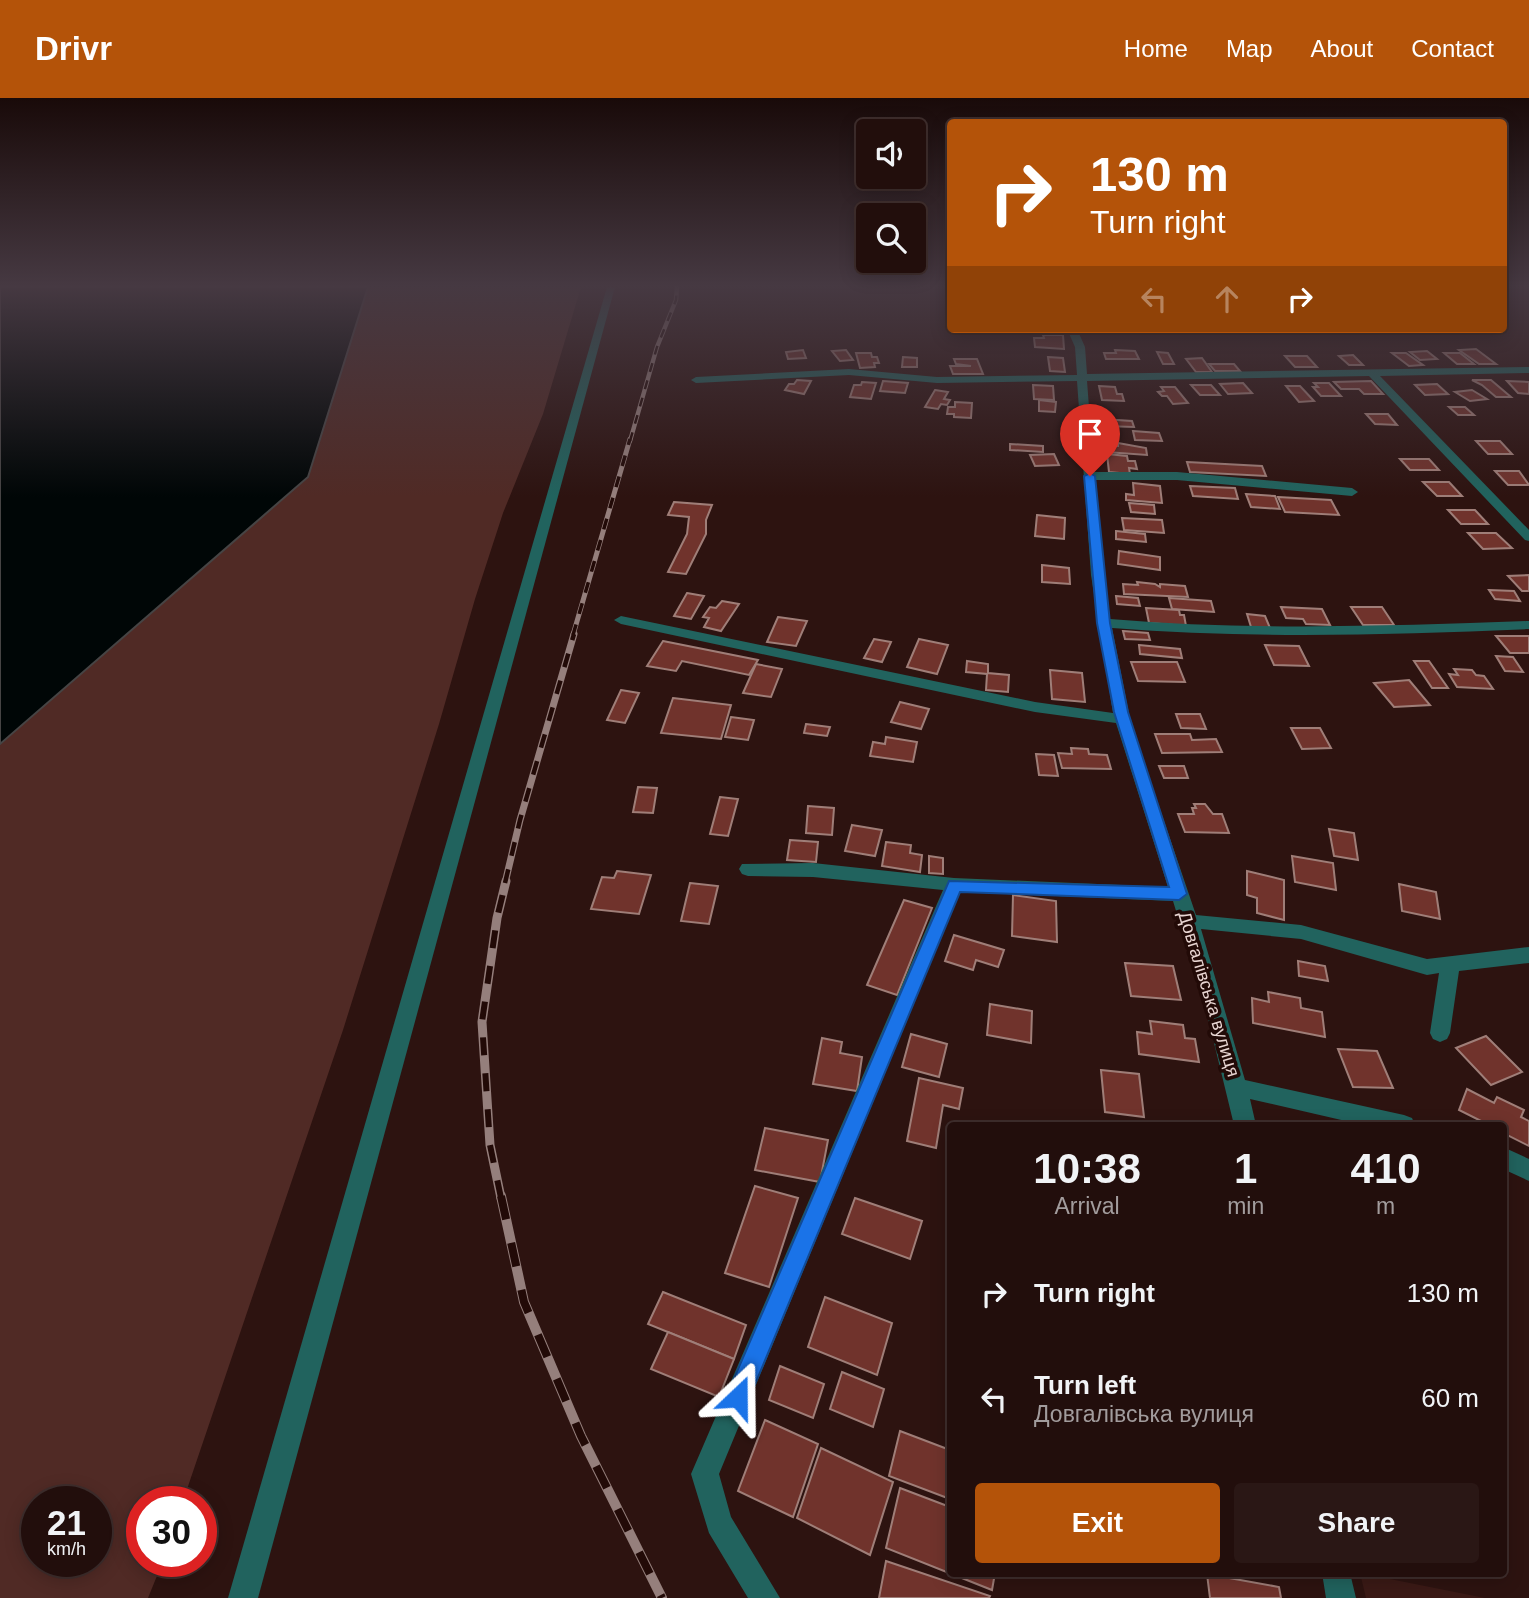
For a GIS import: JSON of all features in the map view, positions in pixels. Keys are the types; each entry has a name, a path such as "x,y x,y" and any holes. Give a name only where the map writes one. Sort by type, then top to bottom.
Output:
{"street":[{"path":"243,1598 591,357"},
{"name":"Довгалівська вулиця","path":"1081,357 1104,623 1123,719 1188,921 1237,1087 1244,1122"},
{"path":"696,380 849,372 937,380 1529,370"},
{"path":"1372,373 1529,537"},
{"path":"1090,476 1177,476 1352,492"},
{"path":"621,620 1035,707 1123,719"},
{"path":"1104,623 1176,629 1357,632 1529,625"},
{"path":"748,869 813,870 954,885 1179,894"},
{"path":"765,1598 719,1523 705,1474 954,885"},
{"path":"1188,921 1301,932 1427,967 1529,954"},
{"path":"1440,1033 1451,964"},
{"path":"1237,1087 1391,1122"},
{"path":"1507,1159 1529,1171"},
{"path":"1337,1577 1341,1598"}],"shaded area":[{"path":"0,357 346,357 308,477 0,744"},
{"path":"346,357 560,357 543,414 503,513 343,1030 188,1486 126,1486 126,1577 157,1577 148,1598 0,1598 0,744 308,477"},
{"path":"1361,1577 1380,1577 1485,1598 1366,1598"}],"building":[{"path":"837,357 851,357 853,360 840,361"},
{"path":"857,357 877,357 879,363 874,363 875,367 860,368"},
{"path":"903,357 917,358 917,367 902,367"},
{"path":"1048,357 1063,358 1065,372 1050,371"},
{"path":"1105,357 1139,359 1106,359"},
{"path":"1160,357 1170,357 1174,364 1163,364"},
{"path":"1286,357 1308,357 1317,367 1295,367"},
{"path":"1340,357 1355,357 1363,365 1349,365"},
{"path":"1397,357 1412,357 1423,365 1409,366"},
{"path":"1416,357 1437,359 1420,360"},
{"path":"1449,357 1465,357 1474,364 1457,364"},
{"path":"1469,357 1487,357 1496,364 1479,364"},
{"path":"1202,358 1212,372 1196,372 1186,359"},
{"path":"954,359 977,359 983,374 953,374 950,366 971,366 956,364"},
{"path":"1209,364 1234,364 1240,371 1215,371"},
{"path":"797,380 811,381 804,394 785,390"},
{"path":"1472,380 1491,380 1511,397 1496,397"},
{"path":"883,381 908,383 905,393 880,391"},
{"path":"1371,381 1383,394 1364,394 1359,389 1341,389 1334,382"},
{"path":"1507,381 1529,382 1529,394 1518,393"},
{"path":"862,382 876,383 871,399 850,397 854,385 861,385"},
{"path":"1243,383 1252,393 1228,394 1220,384"},
{"path":"1314,383 1329,383 1341,396 1321,396 1313,387 1318,387"},
{"path":"1437,384 1448,394 1425,395 1415,385"},
{"path":"1033,385 1053,386 1054,400 1034,399"},
{"path":"1191,385 1211,385 1220,395 1200,395"},
{"path":"1099,386 1115,387 1117,394 1122,394 1124,401 1102,400"},
{"path":"1286,386 1300,386 1314,401 1299,402"},
{"path":"1161,387 1175,387 1188,403 1173,404 1167,396 1158,392 1164,391"},
{"path":"935,390 948,392 944,399 950,400 947,405 941,404 938,409 925,407"},
{"path":"1472,390 1487,399 1470,401 1455,392"},
{"path":"1039,400 1056,402 1055,412 1039,411"},
{"path":"955,402 972,403 971,418 947,414 948,407 955,407"},
{"path":"1449,407 1465,407 1474,415 1458,415"},
{"path":"1366,414 1388,414 1397,425 1375,424"},
{"path":"1102,419 1132,421 1134,427 1104,426"},
{"path":"1133,431 1159,433 1162,441 1135,440"},
{"path":"1476,441 1500,441 1512,454 1488,454"},
{"path":"1118,443 1146,448 1147,455 1106,452 1105,445 1118,446"},
{"path":"1010,444 1043,446 1043,452 1010,450"},
{"path":"1054,454 1059,465 1035,466 1030,455"},
{"path":"1107,454 1127,456 1128,461 1135,461 1137,469 1129,468 1130,474 1109,472"},
{"path":"1400,459 1429,459 1439,470 1410,470"},
{"path":"1187,462 1262,466 1266,476 1190,472"},
{"path":"1495,471 1519,471 1529,485 1508,485"},
{"path":"1423,482 1449,482 1462,496 1437,496"},
{"path":"1133,483 1160,486 1162,503 1126,500 1126,494 1134,495"},
{"path":"1190,486 1235,488 1238,499 1193,496"},
{"path":"1246,494 1275,496 1280,509 1251,507"},
{"path":"1278,497 1331,500 1339,515 1285,512"},
{"path":"674,502 712,505 706,520 706,534 686,574 668,572 687,534 689,517 668,515"},
{"path":"1129,503 1154,505 1155,514 1131,512"},
{"path":"1448,510 1475,510 1488,524 1461,524"},
{"path":"1037,515 1065,518 1064,539 1035,536"},
{"path":"1122,518 1162,520 1164,533 1124,530"},
{"path":"1116,531 1145,534 1146,542 1116,539"},
{"path":"1468,533 1496,533 1512,548 1483,549"},
{"path":"1119,551 1160,557 1160,570 1118,564"},
{"path":"1042,565 1069,568 1070,584 1042,582"},
{"path":"1529,575 1529,591 1522,591 1508,576"},
{"path":"1137,582 1160,587 1160,584 1185,586 1188,597 1124,594 1123,584 1138,585"},
{"path":"1489,590 1514,591 1520,601 1495,599"},
{"path":"687,593 704,596 691,619 674,616"},
{"path":"1116,596 1138,598 1140,606 1117,604"},
{"path":"1169,598 1211,601 1214,612 1172,609"},
{"path":"722,601 739,604 721,631 704,627 709,618 703,617 710,607 716,608"},
{"path":"1281,607 1322,609 1330,625 1306,624 1303,619 1286,618"},
{"path":"1351,607 1382,607 1394,625 1363,625"},
{"path":"1146,608 1179,610 1180,615 1184,615 1186,626 1149,623"},
{"path":"1247,614 1265,616 1270,628 1251,627"},
{"path":"778,617 807,621 796,646 767,642"},
{"path":"1123,631 1148,633 1150,640 1125,639"},
{"path":"1496,636 1529,636 1529,653 1510,653"},
{"path":"874,639 891,642 882,662 864,658"},
{"path":"919,639 948,645 937,674 907,667"},
{"path":"663,641 758,660 749,675 682,661 676,671 647,666"},
{"path":"1139,645 1180,649 1182,658 1140,654"},
{"path":"1265,645 1299,646 1309,666 1274,665"},
{"path":"1496,656 1513,657 1523,672 1505,671"},
{"path":"967,661 988,664 988,673 1009,675 1008,692 986,690 987,674 966,672"},
{"path":"1414,661 1429,661 1448,688 1432,688"},
{"path":"1131,662 1177,662 1185,682 1138,681"},
{"path":"756,664 782,669 771,697 743,693"},
{"path":"1454,669 1472,670 1476,675 1484,676 1493,689 1457,687 1449,674 1458,675"},
{"path":"1050,670 1082,673 1085,702 1052,699"},
{"path":"1409,680 1430,705 1394,707 1374,683"},
{"path":"621,690 639,693 625,723 607,720"},
{"path":"673,698 731,705 721,739 661,733"},
{"path":"900,702 929,709 921,729 891,722"},
{"path":"1176,714 1200,714 1206,729 1181,728"},
{"path":"731,717 754,720 748,740 725,737"},
{"path":"806,724 830,727 827,736 804,733"},
{"path":"1291,728 1320,728 1331,748 1302,749"},
{"path":"1155,734 1190,734 1192,740 1216,739 1222,752 1162,753"},
{"path":"886,737 917,742 913,762 870,756 873,742 885,744"},
{"path":"1071,748 1088,749 1089,754 1107,755 1111,769 1062,768 1058,753 1072,754"},
{"path":"1036,754 1054,755 1058,776 1039,775"},
{"path":"1159,766 1184,766 1188,778 1164,778"},
{"path":"638,787 657,788 653,813 633,812"},
{"path":"720,797 738,799 728,836 710,834"},
{"path":"1194,804 1205,804 1213,814 1222,814 1229,833 1185,832 1178,814 1194,814"},
{"path":"808,806 834,808 832,835 806,833"},
{"path":"852,825 882,830 875,856 845,851"},
{"path":"1329,829 1354,833 1358,860 1334,856"},
{"path":"790,840 818,842 816,862 787,860"},
{"path":"886,842 911,845 910,853 922,855 920,872 882,866"},
{"path":"929,856 943,858 943,874 929,873"},
{"path":"1292,856 1333,863 1336,890 1295,882"},
{"path":"617,871 651,875 639,914 591,909 602,877 614,878"},
{"path":"1247,871 1284,880 1284,920 1257,913 1257,898 1247,895"},
{"path":"690,883 718,886 709,924 681,921"},
{"path":"1399,884 1436,892 1440,919 1402,911"},
{"path":"1013,895 1056,901 1057,942 1012,936"},
{"path":"904,900 932,908 897,995 867,985"},
{"path":"954,935 1004,950 998,967 976,960 973,970 945,961"},
{"path":"1298,961 1325,966 1328,981 1299,976"},
{"path":"1125,963 1173,966 1181,1000 1131,996"},
{"path":"1268,992 1300,998 1301,1008 1322,1012 1325,1037 1253,1023 1252,998 1269,1002"},
{"path":"990,1004 1032,1011 1031,1043 987,1035"},
{"path":"1150,1021 1183,1025 1185,1038 1195,1039 1199,1062 1139,1054 1137,1032 1152,1034"},
{"path":"911,1034 947,1044 939,1077 902,1067"},
{"path":"1486,1036 1522,1072 1491,1085 1456,1048"},
{"path":"822,1038 842,1042 840,1053 862,1057 857,1091 813,1084"},
{"path":"1338,1049 1377,1051 1393,1088 1353,1087"},
{"path":"1101,1070 1139,1074 1144,1117 1105,1112"},
{"path":"919,1078 963,1088 959,1109 943,1105 936,1148 907,1141"},
{"path":"1467,1089 1494,1103 1497,1097 1524,1110 1521,1117 1529,1121 1529,1146 1507,1135 1507,1122 1483,1122 1459,1110"},
{"path":"765,1128 828,1140 820,1182 755,1170"},
{"path":"755,1186 798,1198 769,1287 725,1273"},
{"path":"855,1198 922,1221 910,1259 842,1234"},
{"path":"663,1292 746,1325 734,1359 648,1324"},
{"path":"825,1297 892,1323 877,1375 808,1347"},
{"path":"668,1332 734,1359 719,1397 651,1369"},
{"path":"780,1366 824,1384 813,1418 769,1400"},
{"path":"842,1372 884,1389 873,1427 830,1409"},
{"path":"765,1420 818,1444 793,1517 738,1491"},
{"path":"900,1431 947,1449 947,1498 889,1476"},
{"path":"821,1448 893,1482 870,1555 797,1518"},
{"path":"900,1488 947,1506 947,1572 886,1548"},
{"path":"886,1561 990,1596 879,1598"},
{"path":"959,1577 994,1577 992,1590"},
{"path":"1207,1577 1224,1577 1279,1587 1281,1598 1210,1598"}],"railway":[{"path":"630,441 654,357"},
{"path":"573,635 630,439"},
{"path":"505,883 520,820 574,634"},
{"path":"501,1198 490,1145 482,1022 497,918 506,881"},
{"path":"501,1196 524,1302 581,1436 662,1598"}],"route":[{"path":"738,1397 954,885 1179,894 1121,712 1104,623 1090,476"}]}
